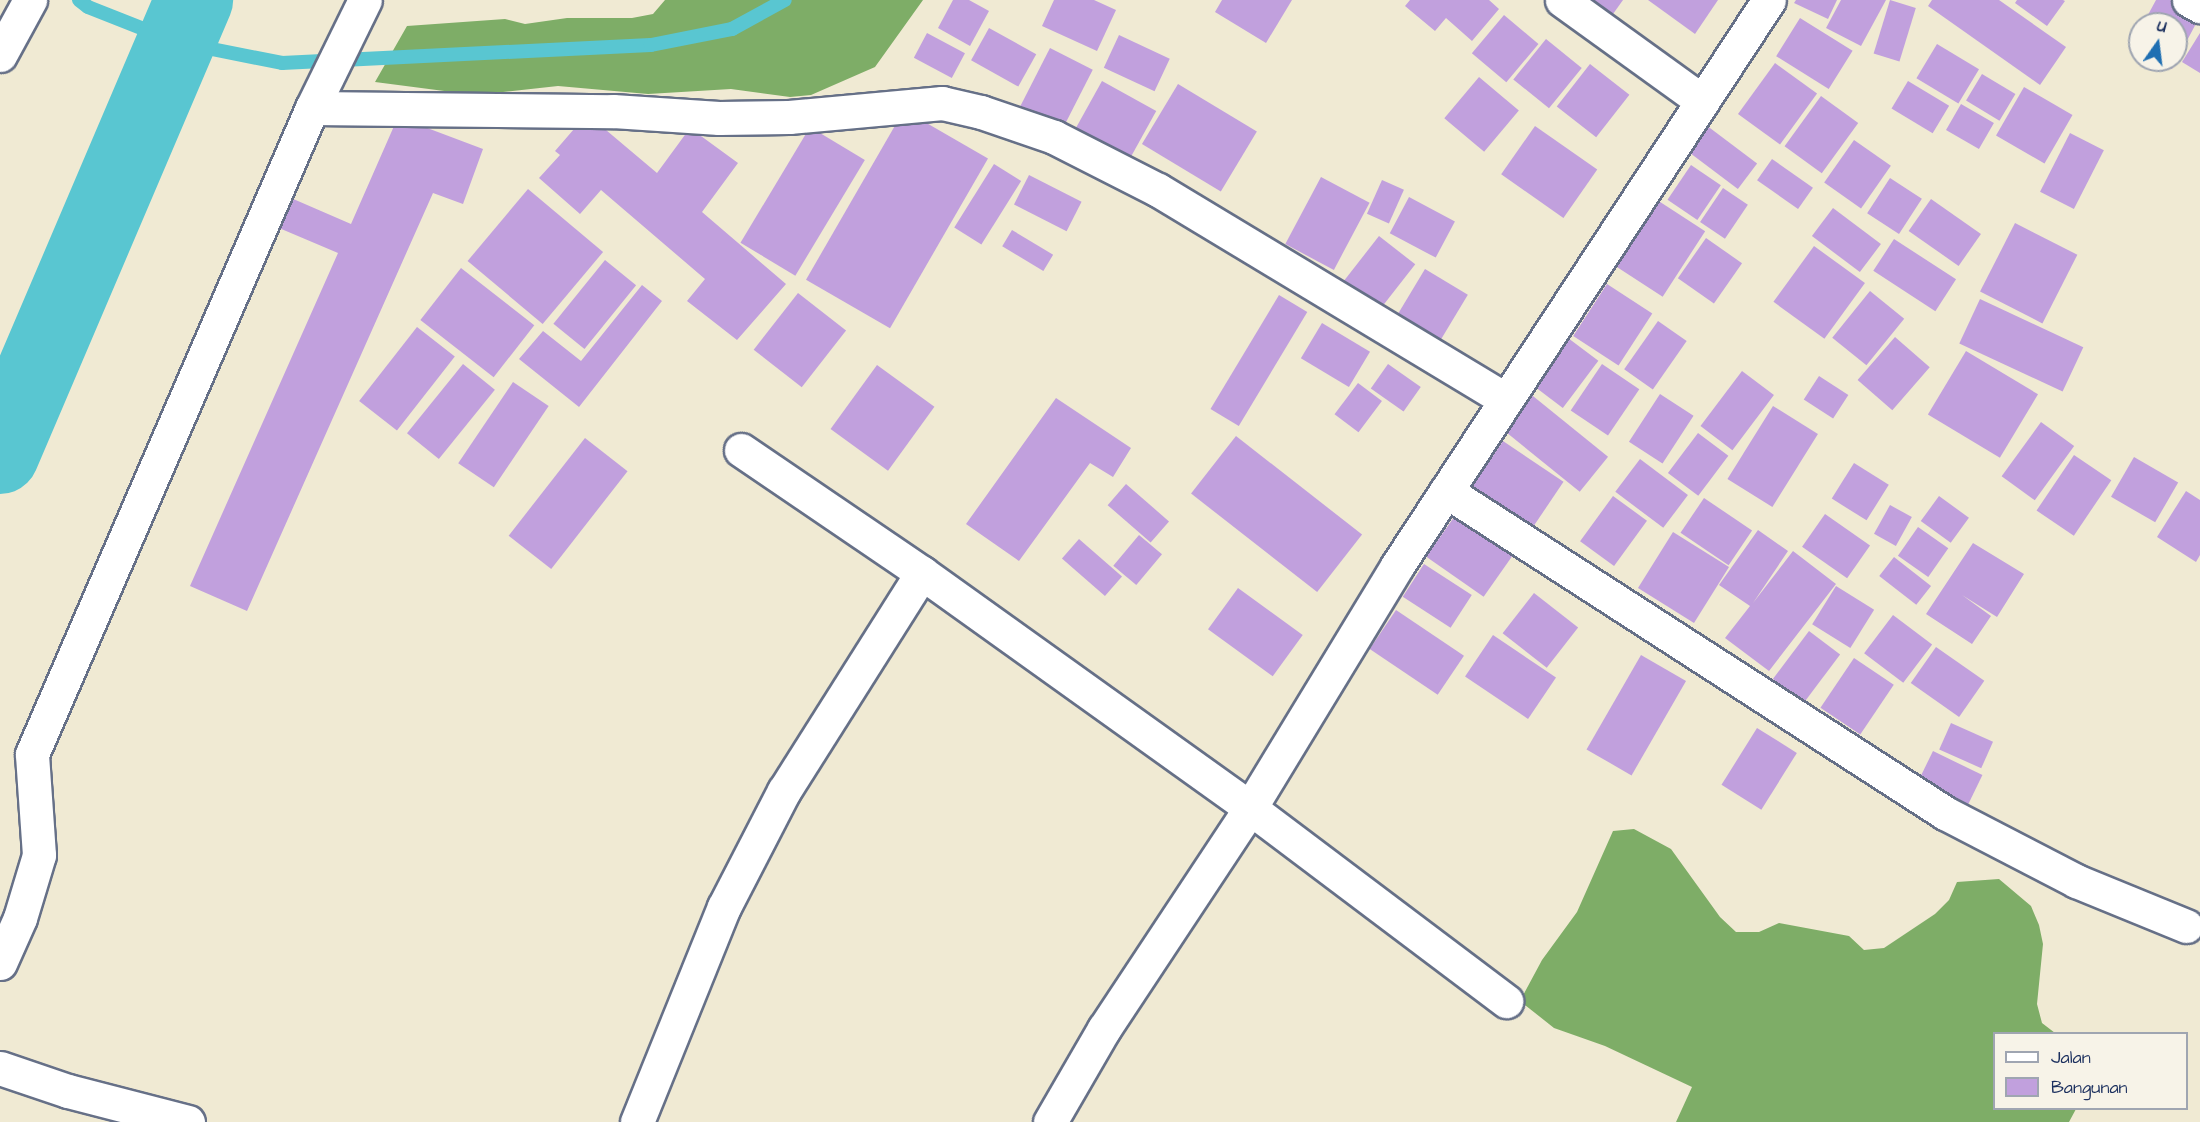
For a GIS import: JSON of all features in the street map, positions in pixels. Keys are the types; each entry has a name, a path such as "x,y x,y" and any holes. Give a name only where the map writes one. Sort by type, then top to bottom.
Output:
{"street":[{"path":"0,56 30,0"},
{"path":"0,963 20,918 39,855 32,754 343,38 365,0"},
{"path":"1562,0 1702,101"},
{"path":"1050,1122 1104,1029 1250,808 1446,491 1769,0"},
{"path":"2189,0 2200,6"},
{"path":"318,95 486,108 719,118 789,117 942,104 981,112 1054,137 1158,190 1506,400"},
{"path":"741,450 922,573 1250,808 1506,1001"},
{"path":"1446,491 1945,813 2076,881 2186,926"},
{"path":"638,1122 735,886 784,791 922,573"},
{"path":"0,1068 57,1088 188,1122"}],"green space":[{"path":"665,0 923,0 875,67 811,95 790,97 731,89 648,94 558,86 475,95 375,82 407,26 505,19 525,24 567,18 632,18 653,14"},
{"path":"1634,829 1671,849 1720,917 1736,932 1759,932 1779,923 1849,936 1864,950 1884,948 1935,914 1949,900 1957,882 1999,879 2031,906 2039,925 2043,944 2037,1004 2042,1023 2054,1032 1993,1032 1993,1110 2075,1110 2069,1122 1676,1122 1692,1087 1605,1046 1554,1028 1520,1001 1542,960 1577,912 1613,831"}],"building":[{"path":"953,0 969,0 989,11 970,46 938,28"},
{"path":"1054,0 1094,0 1116,10 1097,51 1042,26"},
{"path":"1222,0 1292,0 1266,43 1215,12"},
{"path":"1410,0 1489,0 1499,9 1472,41 1446,18 1435,31 1405,6"},
{"path":"1578,0 1623,0 1608,21"},
{"path":"1648,0 1718,0 1695,34"},
{"path":"1796,0 1837,0 1828,19 1794,3"},
{"path":"1841,0 1886,0 1861,46 1826,28"},
{"path":"1890,0 1916,8 1899,61 1874,54"},
{"path":"1932,0 1999,0 2066,47 2040,85 1928,6"},
{"path":"2017,0 2065,1 2047,26 2015,3"},
{"path":"2156,0 2170,0 2200,16 2188,39 2188,12 2150,12"},
{"path":"1504,15 1538,44 1506,82 1472,53"},
{"path":"1800,18 1853,51 1829,89 1776,56"},
{"path":"989,28 1036,54 1018,87 971,60"},
{"path":"927,33 965,53 952,78 914,58"},
{"path":"2200,33 2200,73 2188,66 2188,52"},
{"path":"1119,35 1170,59 1155,91 1104,68"},
{"path":"1546,39 1582,68 1549,108 1513,79"},
{"path":"1937,44 1979,69 1958,104 1916,78"},
{"path":"1050,48 1093,70 1063,129 1020,107"},
{"path":"1775,63 1817,94 1780,145 1738,114"},
{"path":"1590,64 1629,95 1596,137 1557,107"},
{"path":"1982,74 2015,94 1999,121 1966,101"},
{"path":"1479,77 1519,110 1484,152 1444,118"},
{"path":"1102,81 1156,111 1127,164 1072,134"},
{"path":"1908,81 1949,106 1933,133 1892,108"},
{"path":"1178,84 1257,131 1221,191 1142,144"},
{"path":"2024,87 2072,115 2044,163 1996,135"},
{"path":"1821,96 1858,123 1822,173 1785,146"},
{"path":"1961,104 1994,123 1979,149 1946,130"},
{"path":"904,110 988,158 890,328 806,280"},
{"path":"587,114 657,173 690,128 738,163 702,212 786,284 737,340 687,301 705,279 601,190 580,214 539,178 560,155 555,151"},
{"path":"398,117 483,149 463,204 433,193 247,611 190,586 338,253 279,228 291,198 351,224"},
{"path":"1702,122 1757,164 1738,189 1683,148"},
{"path":"1535,126 1597,170 1563,218 1501,174"},
{"path":"810,127 865,160 795,276 740,243"},
{"path":"2070,133 2104,150 2074,209 2040,192"},
{"path":"1854,140 1891,166 1861,208 1824,183"},
{"path":"1772,159 1813,188 1798,209 1757,180"},
{"path":"994,164 1021,181 981,245 954,228"},
{"path":"1691,165 1721,185 1697,220 1668,200"},
{"path":"1029,175 1082,202 1067,231 1014,204"},
{"path":"1321,177 1370,203 1334,270 1285,244"},
{"path":"1890,178 1922,199 1899,234 1867,213"},
{"path":"1382,180 1404,190 1389,224 1367,214"},
{"path":"1723,188 1748,205 1725,239 1700,222"},
{"path":"528,189 603,252 543,324 468,261"},
{"path":"1409,197 1455,221 1436,258 1390,233"},
{"path":"1654,198 1705,231 1663,297 1612,263"},
{"path":"1931,199 1981,234 1959,266 1909,231"},
{"path":"1833,208 1881,244 1860,272 1812,236"},
{"path":"2015,223 2077,255 2042,323 1980,292"},
{"path":"1012,230 1053,255 1043,271 1002,246"},
{"path":"1379,236 1415,264 1378,312 1342,283"},
{"path":"1706,238 1742,263 1714,303 1678,278"},
{"path":"1894,239 1956,279 1935,311 1873,271"},
{"path":"1814,246 1865,283 1824,339 1773,302"},
{"path":"605,260 636,285 584,349 553,324"},
{"path":"461,268 534,325 494,377 420,320"},
{"path":"1425,269 1468,295 1435,350 1392,324"},
{"path":"1607,284 1652,313 1619,365 1573,336"},
{"path":"642,285 662,301 579,407 519,359 543,331 581,361"},
{"path":"1870,291 1904,319 1866,365 1832,338"},
{"path":"798,293 846,331 802,387 754,350"},
{"path":"1279,295 1307,312 1239,426 1210,409"},
{"path":"1980,299 2083,347 2063,392 1959,343"},
{"path":"1658,321 1687,341 1653,389 1624,369"},
{"path":"1322,323 1370,352 1349,387 1301,358"},
{"path":"417,327 455,357 397,431 359,401"},
{"path":"1895,337 1930,367 1892,410 1858,380"},
{"path":"1568,338 1598,361 1563,408 1532,385"},
{"path":"1966,351 2038,394 2000,458 1928,414"},
{"path":"463,364 495,390 439,459 407,433"},
{"path":"1388,364 1421,387 1404,412 1371,389"},
{"path":"1602,364 1639,389 1608,436 1571,410"},
{"path":"877,365 934,407 888,471 831,429"},
{"path":"1742,371 1774,395 1732,450 1700,426"},
{"path":"1819,376 1848,395 1833,419 1804,399"},
{"path":"513,382 549,406 494,487 458,463"},
{"path":"1358,383 1382,401 1358,432 1335,414"},
{"path":"1528,392 1608,457 1580,492 1500,427"},
{"path":"1660,394 1694,416 1663,464 1629,442"},
{"path":"1056,398 1131,448 1113,477 1090,463 1019,561 966,524"},
{"path":"1773,406 1818,434 1772,507 1727,479"},
{"path":"2041,422 2074,446 2035,500 2002,476"},
{"path":"1698,433 1728,456 1698,496 1668,473"},
{"path":"1236,436 1362,535 1317,592 1191,494"},
{"path":"585,438 628,471 551,569 509,536"},
{"path":"1503,441 1564,482 1530,532 1469,491"},
{"path":"2074,455 2111,480 2074,536 2037,511"},
{"path":"2134,457 2178,482 2155,522 2111,497"},
{"path":"1640,459 1688,495 1663,528 1615,492"},
{"path":"1854,463 1889,485 1867,520 1832,499"},
{"path":"1126,484 1169,521 1151,543 1108,505"},
{"path":"2186,491 2200,500 2200,555 2196,562 2157,537"},
{"path":"1613,496 1647,521 1614,566 1580,541"},
{"path":"1939,496 1969,518 1951,543 1921,521"},
{"path":"1704,498 1752,530 1729,565 1681,533"},
{"path":"1890,505 1912,517 1896,546 1874,534"},
{"path":"1459,510 1516,550 1484,597 1426,557"},
{"path":"1825,514 1870,546 1847,578 1802,547"},
{"path":"1918,527 1948,548 1928,577 1898,556"},
{"path":"1758,530 1788,551 1753,603 1793,551 1836,584 1769,671 1725,638 1750,606 1719,585"},
{"path":"1673,532 1729,567 1694,623 1638,588"},
{"path":"1139,535 1162,554 1136,585 1113,566"},
{"path":"1079,539 1122,576 1105,596 1062,559"},
{"path":"1973,543 2024,574 1997,617 1962,595 1991,616 1972,644 1926,614"},
{"path":"1894,557 1931,586 1916,605 1879,576"},
{"path":"1424,564 1472,595 1451,628 1403,597"},
{"path":"1836,586 1874,610 1850,648 1812,624"},
{"path":"1238,588 1303,635 1273,676 1208,629"},
{"path":"1534,593 1578,627 1547,668 1503,633"},
{"path":"1396,610 1464,656 1438,695 1370,649"},
{"path":"1893,615 1932,644 1903,683 1864,653"},
{"path":"1809,631 1840,654 1804,702 1773,679"},
{"path":"1493,635 1556,677 1528,719 1465,676"},
{"path":"1936,647 1984,681 1959,717 1911,683"},
{"path":"1641,655 1686,681 1632,775 1586,749"},
{"path":"1854,658 1894,685 1860,735 1820,708"},
{"path":"1951,723 1993,742 1981,768 1939,749"},
{"path":"1757,728 1797,753 1761,810 1721,785"},
{"path":"1933,751 1982,775 1965,810 1916,786"}],"waterway":[{"path":"79,0 88,7 177,42 282,63 651,45 732,29 785,0"},
{"path":"0,455 194,0"}]}
